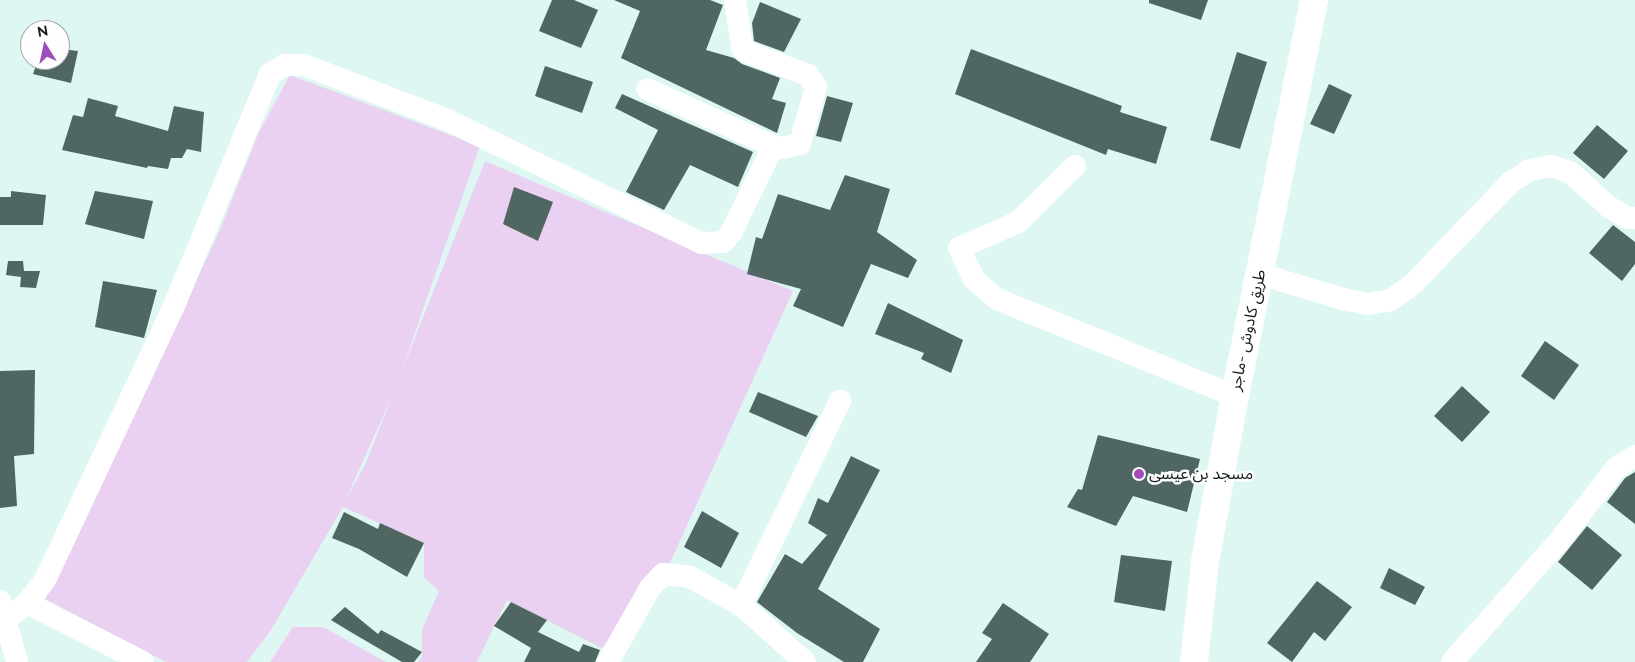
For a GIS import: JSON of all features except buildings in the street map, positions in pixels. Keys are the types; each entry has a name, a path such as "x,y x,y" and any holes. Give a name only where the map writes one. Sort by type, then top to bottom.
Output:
{"highway":[{"name":"طريق كادوش -ماجر","path":"1194,662 1205,562 1235,396 1314,0"}],"street":[{"path":"647,89 773,146 783,148 800,144 816,87 808,75 747,52 742,47 734,0"},
{"path":"17,662 3,610 27,603 45,580 167,319 265,84 277,69 294,63 304,65 445,119 635,212 702,243 713,245 722,242 731,233 773,146"},
{"path":"1075,166 1018,222 959,248 974,279 997,299 1235,396"},
{"path":"1260,274 1343,299 1369,304 1391,300 1414,283 1510,183 1530,170 1551,166 1570,172 1609,207 1627,218 1635,218"},
{"path":"741,605 840,401"},
{"path":"1452,662 1554,547 1616,468 1635,456"},
{"path":"608,662 650,588 662,574 690,577 741,605 805,662"},
{"path":"27,603 143,662"}],"shaded area":[{"path":"290,75 480,146 401,373 485,161 793,291 670,563 602,648 507,600 477,662 418,662 422,657 422,630 439,591 424,577 424,543 343,507 271,630 247,662 166,662 45,599 220,230 258,134","holes":["393,394 365,465 346,499"]},
{"path":"293,627 323,627 386,662 270,662"}],"place":[{"name":"مسجد بن عيسى","path":"1139,474"}]}
